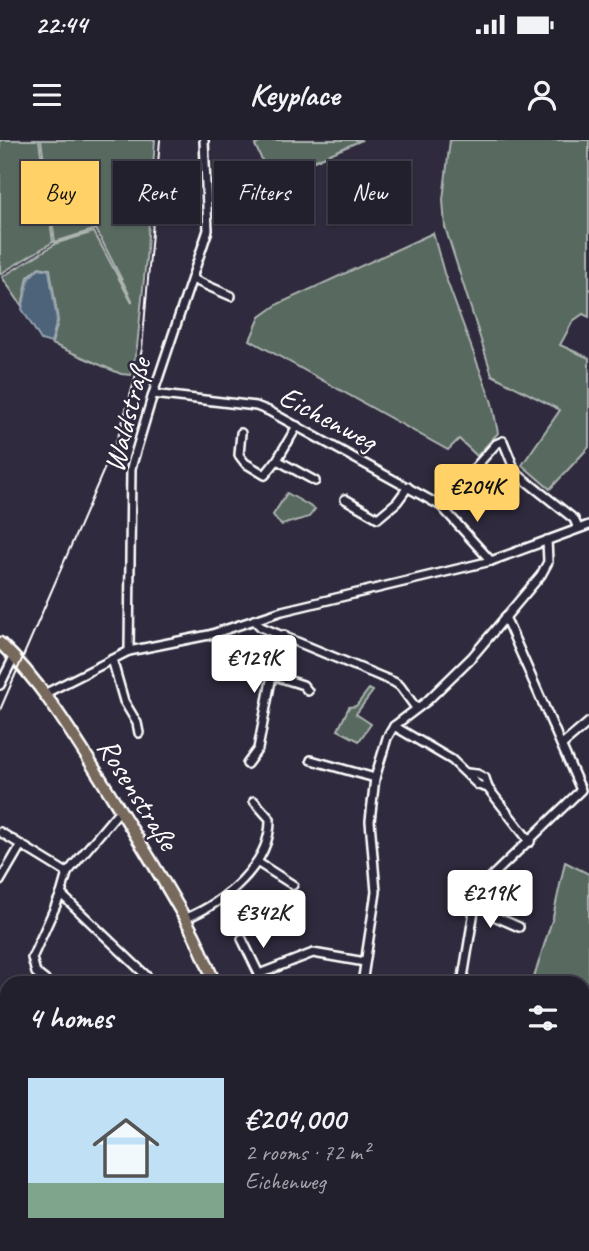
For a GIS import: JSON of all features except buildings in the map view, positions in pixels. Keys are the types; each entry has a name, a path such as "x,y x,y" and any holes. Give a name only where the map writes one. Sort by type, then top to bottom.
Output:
{"main road":[{"name":"Rosenstraße","path":"0,643 44,694 87,757 195,937 212,976"}],"street":[{"name":"Waldstraße","path":"129,651 131,468 208,230 204,140"},
{"path":"192,279 231,296"},
{"name":"Eichenweg","path":"153,394 256,406 269,411 441,506 491,561"},
{"path":"242,433 239,455 245,463 265,475 297,426"},
{"path":"441,506 496,444 503,441 516,473 574,519 578,528"},
{"path":"277,460 315,481"},
{"path":"345,499 377,518 397,502 408,487"},
{"path":"44,694 129,651 209,635 282,611 491,561 589,522"},
{"path":"363,976 376,892 370,821 375,778 387,738 394,726 427,701 472,657 541,575 548,562 547,540"},
{"path":"463,976 474,911 490,878 582,790 505,617"},
{"path":"254,620 261,626 394,681 416,708"},
{"path":"247,765 258,749 272,675 284,635"},
{"path":"0,685 14,657"},
{"path":"112,659 124,701 137,723 139,733"},
{"path":"272,675 303,685 308,691"},
{"path":"562,746 589,722"},
{"path":"394,726 452,760 478,785 488,788 530,842"},
{"path":"311,760 375,778"},
{"path":"184,919 230,893 257,862 270,834 270,819 254,801"},
{"path":"39,976 32,958 61,894 67,873 120,810"},
{"path":"0,832 67,873"},
{"path":"0,881 21,845"},
{"path":"257,862 293,885"},
{"path":"61,894 147,976"},
{"path":"479,900 494,916 519,926"},
{"path":"242,939 259,974 313,953 366,962"}],"green space":[{"path":"0,140 39,140 42,161 21,161 21,224 51,224 53,242 0,274"},
{"path":"41,140 155,140 153,161 113,161 113,224 149,224 137,347 131,375 121,374 52,344 58,321 50,269 39,267 28,277 22,306 2,277 57,243 94,232 132,303 96,229 55,242 53,224 99,224 99,161 44,161"},
{"path":"265,140 362,140 314,161 262,161 255,145"},
{"path":"450,140 589,140 589,317 583,314 573,321 560,345 589,358 589,447 550,489 522,465 560,410 492,375 445,227 443,200"},
{"path":"433,233 444,273 492,403 498,433 477,456 459,439 448,450 250,340 260,317 278,304"},
{"path":"287,493 315,509 309,517 281,525 273,515"},
{"path":"369,689 373,691 356,714 371,724 359,741 338,730 349,707 356,706"},
{"path":"565,862 589,874 589,976 534,976 553,917"}],"water":[{"path":"39,268 49,270 57,320 51,343 41,340 22,309 29,278"}],"railway":[{"path":"0,710 118,437 134,382 142,349 160,140"}]}
